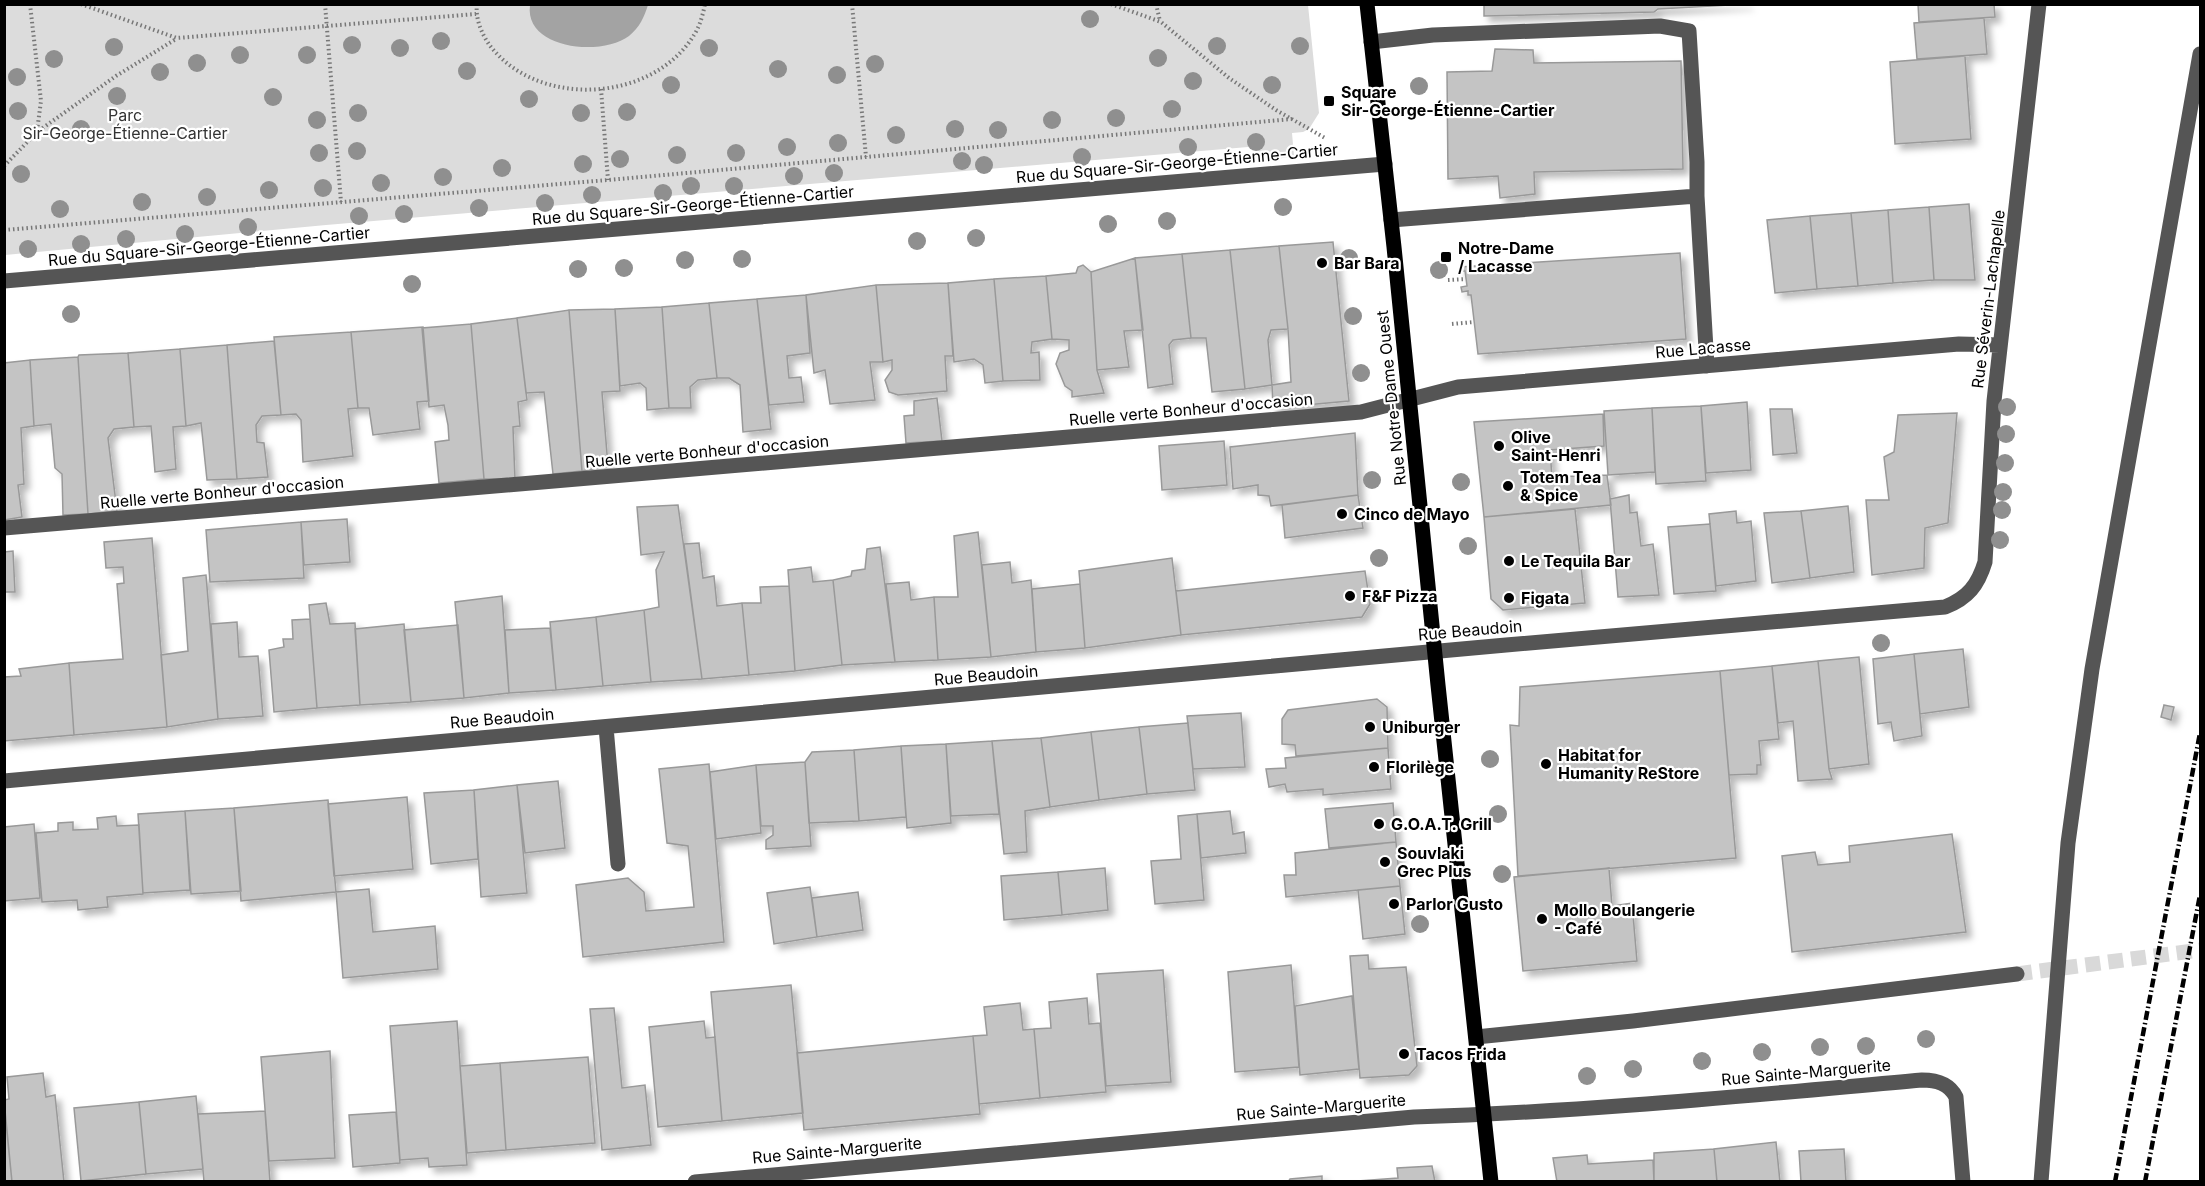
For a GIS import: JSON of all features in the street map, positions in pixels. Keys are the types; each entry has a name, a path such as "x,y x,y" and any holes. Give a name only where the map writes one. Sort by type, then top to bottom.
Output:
{"main road":[{"name":"Rue Notre-Dame Ouest","path":"1366,4 1410,399 1491,1182"}],"street":[{"name":"Rue Séverin-Lachapelle","path":"1969,595 1981,576 1984,562 1994,402 2039,4"},
{"path":"1371,42 1433,35 1660,26 1689,31 1707,366"},
{"path":"2041,1182 2068,843 2092,669 2200,54"},
{"name":"Rue du Square-Sir-George-Étienne-Cartier","path":"4,281 1385,164"},
{"path":"1391,220 1697,196"},
{"name":"Rue Lacasse","path":"1410,399 1458,387 1959,344 2001,345"},
{"name":"Ruelle verte Bonheur d'occasion","path":"4,528 1293,419 1361,412 1410,399"},
{"name":"Rue Beaudoin","path":"4,782 1435,652 1925,610 1945,607 1969,595"},
{"path":"606,727 618,864"},
{"path":"1476,1037 1644,1020 2017,974"},
{"name":"Rue Sainte-Marguerite","path":"695,1182 827,1175 1414,1117 1774,1093 1922,1080 1942,1083 1953,1092 1957,1104 1963,1182"}],"path":[{"path":"30,4 41,101 37,132"},
{"path":"81,4 177,38 476,14"},
{"path":"326,4 341,202"},
{"path":"477,4 476,14 487,41 509,65 527,76 558,87 580,90 601,89 646,77 664,66 679,54 695,34 705,4"},
{"path":"852,4 866,157"},
{"path":"1111,4 1161,22 1229,78 1292,119"},
{"path":"1156,4 1161,22"},
{"path":"4,166 37,132 116,76 177,38"},
{"path":"601,89 608,180"},
{"name":"Rue du Square-Sir-George-Étienne-Cartier","path":"4,230 608,180 1292,119 1329,140"},
{"path":"1448,280 1466,279"},
{"path":"1452,324 1474,322"}],"green space":[{"name":"Parc Sir-George-Étienne-Cartier","path":"5,5 1308,5 1319,113 1309,129 1292,133 1294,156 1277,159 1248,147 326,225 5,255"}],"shaded area":[{"path":"530,4 648,5 641,22 629,36 616,43 584,47 551,40 539,31 531,20"}],"building":[{"path":"1484,4 1748,4 1658,9 1654,12 1484,16"},
{"path":"1918,4 1994,4 1995,17 1919,22"},
{"path":"1984,18 1987,54 1917,59 1914,23"},
{"path":"1495,49 1533,50 1534,63 1681,61 1683,169 1534,172 1535,194 1500,198 1498,176 1448,179 1447,72 1492,71"},
{"path":"1965,56 1971,139 1895,144 1890,62"},
{"path":"1969,204 1975,280 1934,280 1929,207"},
{"path":"1929,207 1934,280 1893,283 1888,210"},
{"path":"1888,210 1893,283 1858,286 1851,213"},
{"path":"1851,213 1858,286 1817,289 1810,216"},
{"path":"1810,216 1817,289 1775,293 1767,220"},
{"path":"1333,242 1349,401 1273,408 1272,385 1291,382 1279,246"},
{"path":"1279,246 1288,329 1271,330 1268,340 1272,385 1245,389 1230,250"},
{"path":"1230,250 1245,389 1212,392 1206,338 1191,338 1182,254"},
{"path":"1680,253 1686,339 1478,354 1471,295 1468,295 1468,291 1462,292 1461,287 1467,286 1465,271 1460,271 1460,267"},
{"path":"1182,254 1191,338 1173,340 1169,345 1173,384 1148,388 1135,258"},
{"path":"1135,258 1143,330 1124,331 1129,367 1097,370 1091,272"},
{"path":"1083,265 1091,272 1097,370 1104,393 1072,397 1072,391 1065,386 1056,364 1060,353 1069,350 1069,340 1052,339 1046,276 1076,273 1078,267"},
{"path":"1046,276 1052,339 1032,342 1031,353 1039,352 1040,380 1003,381 994,279"},
{"path":"994,279 1003,381 985,383 983,365 974,359 954,362 948,283"},
{"path":"948,283 953,356 945,356 947,391 898,395 889,392 885,380 892,370 892,360 883,362 876,285"},
{"path":"876,285 883,362 870,362 875,400 830,404 825,370 814,373 806,295"},
{"path":"806,295 810,353 787,356 789,378 801,377 804,402 769,405 757,299"},
{"path":"757,299 771,429 743,432 740,385 729,378 717,378 709,303"},
{"path":"709,303 717,378 698,380 690,387 691,408 669,408 662,307"},
{"path":"662,307 669,408 647,410 646,388 640,383 620,386 615,309"},
{"path":"615,309 620,391 602,392 608,466 582,471 569,310"},
{"path":"569,310 582,471 553,474 544,392 526,393 517,318"},
{"path":"517,318 527,400 518,402 520,426 513,427 515,479 484,479 471,324"},
{"path":"471,324 484,479 439,483 435,442 449,440 448,425 444,405 429,407 422,328"},
{"path":"423,327 429,401 417,402 420,429 373,435 369,408 358,408 351,332"},
{"path":"351,332 358,408 348,409 353,456 303,462 301,420 296,414 281,415 274,337"},
{"path":"274,341 281,415 262,416 256,425 257,442 264,443 268,477 237,479 227,345"},
{"path":"227,345 237,479 207,480 201,423 186,426 180,349"},
{"path":"180,349 186,426 173,427 176,469 155,472 151,426 134,427 128,353"},
{"path":"128,353 134,427 114,429 108,438 117,511 88,514 78,357 79,355"},
{"path":"78,357 88,514 63,515 62,474 55,468 51,424 34,426 30,360"},
{"path":"30,360 34,426 21,428 24,484 18,485 22,517 4,520 4,363"},
{"path":"937,398 942,441 906,443 904,416 914,415 914,401"},
{"path":"1747,402 1751,470 1706,473 1701,406"},
{"path":"1701,406 1706,481 1656,484 1652,408"},
{"path":"1652,408 1655,472 1608,475 1604,411"},
{"path":"1770,409 1792,409 1797,453 1773,455"},
{"path":"1957,413 1948,523 1925,528 1924,568 1872,575 1866,500 1889,500 1884,457 1894,452 1898,415"},
{"path":"1603,414 1604,446 1550,450 1552,477 1607,475 1611,505 1484,517 1474,422"},
{"path":"1355,433 1358,495 1271,506 1269,496 1258,495 1258,485 1233,489 1230,447"},
{"path":"1224,441 1227,485 1162,490 1159,446"},
{"path":"1358,495 1363,528 1285,538 1282,505"},
{"path":"1629,495 1630,513 1637,512 1641,546 1653,544 1659,595 1618,597 1610,499"},
{"path":"678,505 702,679 651,682 644,610 659,607 656,570 664,552 641,555 637,507"},
{"path":"1848,506 1854,572 1810,578 1801,511"},
{"path":"1575,509 1585,603 1503,610 1491,599 1484,517"},
{"path":"1736,511 1737,523 1751,521 1756,581 1716,586 1709,514"},
{"path":"1801,511 1810,578 1772,583 1764,513"},
{"path":"347,519 350,562 304,565 301,522"},
{"path":"301,522 304,578 210,582 206,530"},
{"path":"1710,524 1716,591 1674,594 1668,527"},
{"path":"978,532 991,657 938,660 934,597 958,597 954,536"},
{"path":"152,538 167,727 74,735 69,663 123,659 117,584 124,583 123,567 106,568 104,542"},
{"path":"699,543 703,578 714,576 717,606 742,603 749,675 702,679 684,544"},
{"path":"880,547 895,662 842,665 833,580 851,576 852,571 865,569 867,549"},
{"path":"13,551 15,592 4,592 4,552"},
{"path":"1172,558 1181,635 1085,648 1079,571"},
{"path":"1010,562 1012,583 1031,580 1036,652 991,657 982,565"},
{"path":"811,567 813,582 833,580 842,665 795,671 788,570"},
{"path":"1365,571 1370,604 1362,617 1181,635 1176,591"},
{"path":"206,575 218,719 167,727 161,655 188,651 183,578"},
{"path":"909,582 911,600 934,597 938,660 895,662 886,584"},
{"path":"1080,584 1085,648 1036,652 1032,589"},
{"path":"789,586 795,671 749,675 742,603 761,603 760,587"},
{"path":"502,596 509,693 464,698 455,602"},
{"path":"326,603 330,624 355,623 360,705 317,708 309,605"},
{"path":"644,610 651,682 603,686 596,617"},
{"path":"596,617 603,686 556,690 550,622"},
{"path":"310,619 317,708 274,712 269,650 284,647 283,639 293,639 292,620"},
{"path":"237,622 239,657 258,656 263,716 218,719 211,624"},
{"path":"404,624 411,702 360,705 355,629"},
{"path":"458,625 464,698 411,702 404,630"},
{"path":"550,628 556,690 509,693 505,630"},
{"path":"1963,649 1969,707 1920,714 1914,654"},
{"path":"1914,654 1922,736 1894,741 1891,722 1878,724 1873,659"},
{"path":"1859,657 1869,764 1829,769 1818,661"},
{"path":"1818,661 1829,769 1832,779 1798,781 1793,721 1778,723 1772,666"},
{"path":"69,663 74,735 4,741 4,677 21,676 19,669"},
{"path":"1772,666 1779,739 1759,741 1761,765 1757,765 1757,774 1729,775 1720,671"},
{"path":"1720,671 1736,858 1518,876 1510,725 1519,726 1520,687"},
{"path":"1377,699 1387,707 1388,748 1296,756 1295,745 1282,744 1282,719 1288,710"},
{"path":"2164,705 2174,707 2171,720 2161,717"},
{"path":"1241,713 1245,767 1193,769 1187,716"},
{"path":"1188,723 1195,790 1147,794 1139,727"},
{"path":"1139,727 1147,794 1099,800 1091,732"},
{"path":"1091,732 1099,800 1050,807 1041,738"},
{"path":"1041,738 1050,807 1025,811 1027,852 1004,854 992,741"},
{"path":"992,741 999,814 951,816 946,744"},
{"path":"946,744 951,823 907,828 901,746"},
{"path":"901,746 906,817 859,821 854,750"},
{"path":"1388,748 1391,789 1323,795 1323,789 1287,792 1285,784 1269,787 1266,769 1286,768 1285,758"},
{"path":"854,750 859,821 809,823 805,762 812,752"},
{"path":"805,762 811,846 766,849 766,840 773,835 773,826 761,826 756,765"},
{"path":"709,764 724,942 583,957 576,885 628,878 644,892 646,911 694,907 688,846 667,843 659,769"},
{"path":"756,765 761,833 716,839 710,772"},
{"path":"558,781 565,848 525,853 517,785"},
{"path":"517,785 527,893 481,897 474,790"},
{"path":"474,790 478,859 431,864 424,793"},
{"path":"407,797 413,869 334,876 328,804"},
{"path":"328,800 336,892 241,901 234,808"},
{"path":"1393,803 1396,842 1329,848 1325,809"},
{"path":"234,808 241,891 191,894 185,811"},
{"path":"185,811 190,890 143,893 138,814"},
{"path":"1230,811 1233,834 1244,832 1246,853 1201,858 1197,814"},
{"path":"1197,814 1204,900 1155,904 1151,861 1181,859 1178,816"},
{"path":"116,816 117,826 139,825 143,894 107,897 108,907 78,910 77,900 42,902 36,833 58,831 58,823 73,822 73,830 98,829 97,818"},
{"path":"34,824 40,898 4,901 4,827"},
{"path":"1952,834 1966,932 1792,952 1782,856 1815,852 1818,865 1850,862 1849,846"},
{"path":"1396,842 1400,886 1286,897 1284,875 1296,875 1295,853"},
{"path":"1105,868 1108,910 1062,915 1058,872"},
{"path":"1609,868 1612,906 1632,903 1637,961 1523,971 1514,877"},
{"path":"1058,872 1062,915 1004,920 1001,876"},
{"path":"1400,886 1405,934 1363,939 1358,890"},
{"path":"810,887 817,937 774,944 767,893"},
{"path":"369,889 373,932 435,926 438,969 343,978 336,892"},
{"path":"858,892 863,930 817,937 812,898"},
{"path":"1368,955 1369,969 1406,967 1417,1066 1409,1075 1360,1078 1350,956"},
{"path":"1291,965 1299,1067 1235,1072 1228,972"},
{"path":"1163,970 1171,1082 1106,1086 1097,974"},
{"path":"791,985 803,1113 722,1121 711,992"},
{"path":"1352,996 1359,1069 1300,1075 1295,1006"},
{"path":"1087,998 1089,1024 1100,1023 1106,1092 1040,1098 1034,1029 1051,1028 1049,1002"},
{"path":"1020,1003 1023,1030 1034,1029 1040,1098 979,1104 973,1036 987,1035 984,1007"},
{"path":"614,1008 622,1088 645,1085 651,1145 602,1150 590,1009"},
{"path":"457,1021 467,1165 429,1167 428,1158 400,1160 390,1026"},
{"path":"704,1021 706,1038 715,1037 722,1121 658,1127 649,1027"},
{"path":"973,1036 980,1114 804,1130 797,1053"},
{"path":"330,1051 335,1158 269,1161 261,1057"},
{"path":"588,1057 595,1143 506,1150 500,1063"},
{"path":"500,1063 506,1150 467,1153 460,1066"},
{"path":"43,1073 46,1097 55,1095 64,1182 12,1182 4,1103 4,1100 9,1099 7,1077"},
{"path":"196,1096 203,1169 146,1174 139,1102"},
{"path":"139,1102 146,1174 81,1181 74,1108"},
{"path":"5,1110 12,1182 4,1182"},
{"path":"265,1111 270,1182 204,1182 198,1114"},
{"path":"396,1112 400,1163 353,1167 349,1115"},
{"path":"1776,1142 1780,1182 1717,1182 1714,1149"},
{"path":"1714,1149 1717,1182 1654,1182 1654,1153"},
{"path":"1844,1149 1846,1182 1801,1182 1799,1151"},
{"path":"1587,1155 1588,1164 1653,1160 1654,1182 1557,1182 1553,1158"},
{"path":"1432,1166 1435,1182 1344,1182 1398,1178 1397,1168"},
{"path":"1322,1176 1322,1182 1288,1182 1290,1179"}],"tunnel":[{"path":"2017,974 2200,950"}],"railway":[{"path":"2115,1182 2200,733"},
{"path":"2145,1182 2200,895"}],"place":[{"name":"Square Sir-George-Étienne-Cartier","path":"1329,101"},
{"name":"Notre-Dame / Lacasse","path":"1446,257"},
{"name":"Bar Bara","path":"1322,263"},
{"name":"Olive Saint-Henri","path":"1499,446"},
{"name":"Totem Tea & Spice","path":"1508,486"},
{"name":"Cinco de Mayo","path":"1342,514"},
{"name":"Le Tequila Bar","path":"1509,561"},
{"name":"F&F Pizza","path":"1350,596"},
{"name":"Figata","path":"1509,598"},
{"name":"Uniburger","path":"1370,727"},
{"name":"Habitat for Humanity ReStore","path":"1546,764"},
{"name":"Florilège","path":"1374,767"},
{"name":"G.O.A.T. Grill","path":"1379,824"},
{"name":"Souvlaki Grec Plus","path":"1385,862"},
{"name":"Parlor Gusto","path":"1394,904"},
{"name":"Mollo Boulangerie - Café","path":"1542,919"},
{"name":"Tacos Frida","path":"1404,1054"}]}
